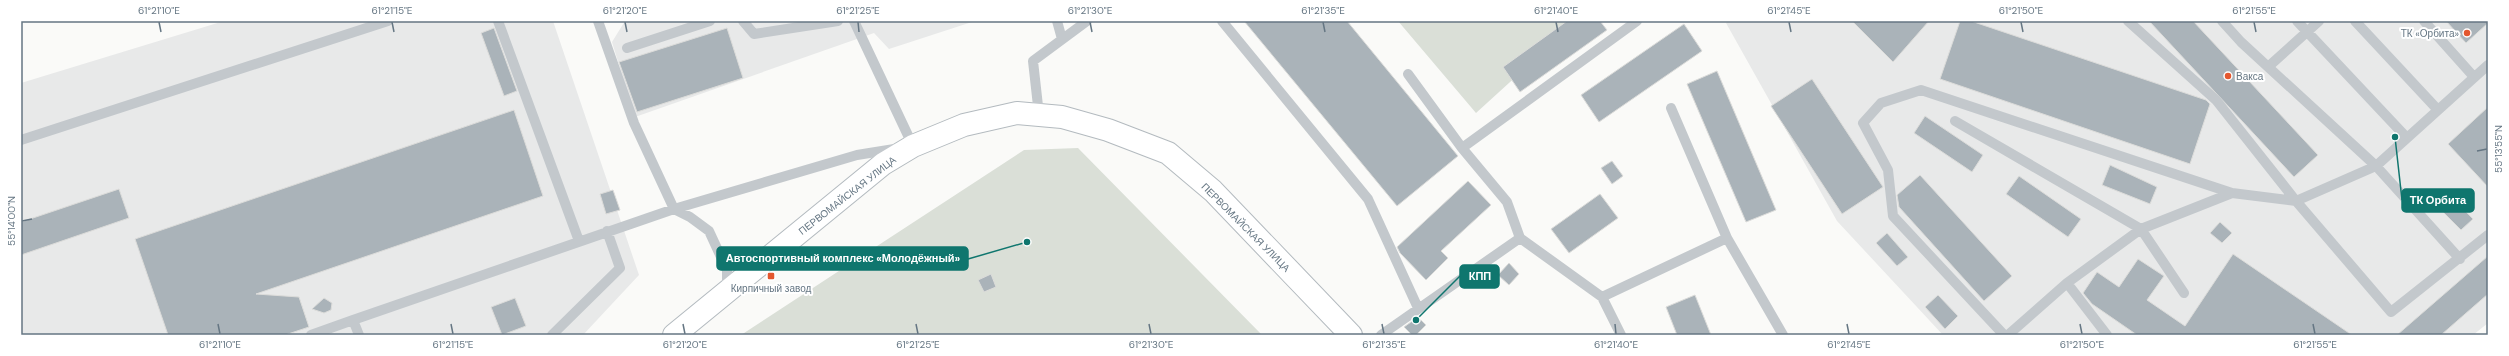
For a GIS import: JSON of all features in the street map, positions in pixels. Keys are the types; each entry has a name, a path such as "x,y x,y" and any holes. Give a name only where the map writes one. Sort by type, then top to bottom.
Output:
{"street":[{"name":"ПЕРВОМАЙСКАЯ УЛИЦА","path":"674,335 883,164 913,146 964,125 1017,113 1062,117 1101,128 1168,153 1213,191 1351,335"}],"lane":[{"path":"21,140 388,21"},
{"path":"498,21 579,241"},
{"path":"598,21 634,123 674,209 690,217 709,231 727,270 727,291"},
{"path":"627,48 710,21"},
{"path":"743,21 754,34 838,21"},
{"path":"311,335 674,209 857,155 913,146 854,21"},
{"path":"1057,21 1062,39"},
{"path":"1039,115 1033,61 1087,21"},
{"path":"1222,21 1368,199 1418,308"},
{"path":"1462,148 1637,21"},
{"path":"2128,21 2216,100 2296,201 2391,312 2460,259 2488,235"},
{"path":"2222,21 2268,67 2376,166 2460,259"},
{"path":"2297,21 2407,138"},
{"path":"2268,67 2319,21"},
{"path":"2355,21 2438,110"},
{"path":"2424,21 2474,77"},
{"path":"2004,335 1893,216 1888,170 1863,123 1881,103 1921,90 2232,193 2296,201 2376,166 2488,65"},
{"path":"1408,74 1462,148 1507,202 1520,238 1602,297 1620,335"},
{"path":"1671,108 1727,238 1783,335"},
{"path":"1955,121 2142,229 2184,293"},
{"path":"2008,335 2067,283 2142,229 2232,193"},
{"path":"552,335 620,268 607,231"},
{"path":"1381,335 1520,238"},
{"path":"1602,297 1727,238"},
{"path":"2067,283 2107,335"},
{"path":"353,320 360,335"}],"shaded area":[{"path":"224,21 553,21 639,275 583,335 21,335 21,83"},
{"path":"625,21 975,21 889,49 874,33 635,117 612,42"},
{"path":"1398,21 1577,21 1476,113"},
{"path":"1728,21 2488,21 2488,323 2473,335 1943,335 1837,221 1726,23"},
{"path":"1078,148 1262,335 741,335 1024,150"}],"building":[{"path":"1244,21 1347,21 1458,156 1397,206"},
{"path":"1567,21 1600,21 1607,30 1520,92 1503,67"},
{"path":"1852,21 1929,21 1893,62"},
{"path":"1960,21 1971,21 2206,100 2210,104 2190,164 1940,79"},
{"path":"2149,21 2193,21 2318,155 2294,177"},
{"name":"ТК «Орбита»","path":"2446,21 2488,21 2488,23 2466,43"},
{"path":"1684,24 1702,51 1599,122 1581,95"},
{"path":"494,28 517,91 504,96 481,33"},
{"path":"727,28 743,78 637,112 619,62"},
{"path":"1717,71 1776,210 1746,222 1687,84"},
{"path":"1812,79 1883,187 1842,214 1771,106"},
{"path":"2488,107 2488,187 2448,144"},
{"path":"514,110 543,196 256,294 299,297 309,327 285,335 168,335 135,239"},
{"path":"1925,116 1983,155 1972,172 1914,133"},
{"path":"1612,161 1623,176 1612,184 1601,168"},
{"path":"2110,165 2157,187 2150,204 2102,185"},
{"path":"1920,175 2012,276 1984,301 1899,207 1897,195"},
{"path":"2019,176 2081,219 2068,237 2006,194"},
{"path":"1468,181 1491,205 1441,251 1448,258 1426,280 1400,253 1397,247"},
{"path":"119,189 129,218 21,255 21,222"},
{"path":"613,190 620,210 606,214 600,194"},
{"path":"1600,194 1618,218 1569,253 1551,229"},
{"path":"2449,194 2473,219 2461,230 2437,206"},
{"path":"2220,222 2232,233 2222,243 2210,233"},
{"path":"1887,233 1908,257 1897,266 1876,243"},
{"path":"2233,254 2352,335 2137,335 2092,304 2083,293 2097,272 2119,287 2138,259 2164,276 2147,300 2185,326"},
{"path":"2488,256 2488,294 2441,335 2397,335"},
{"path":"1509,263 1519,274 1509,285 1498,275"},
{"path":"991,274 996,287 984,292 978,280"},
{"path":"1695,295 1711,335 1677,335 1666,307"},
{"path":"1938,295 1958,316 1945,329 1925,307"},
{"path":"324,298 332,303 331,310 324,313 312,309"},
{"path":"515,298 526,326 502,335 491,307"},
{"path":"1418,317 1426,325 1416,335 1412,335 1404,327"}],"place":[{"name":"ТК «Орбита»","path":"2467,33"},
{"name":"Вакса","path":"2228,76"},
{"name":"ТК Орбита","path":"2395,137"},
{"name":"Автоспортивный комплекс «Молодёжный»","path":"1027,242"},
{"name":"Кирпичный завод","path":"771,276"},
{"name":"КПП","path":"1416,320"}]}
